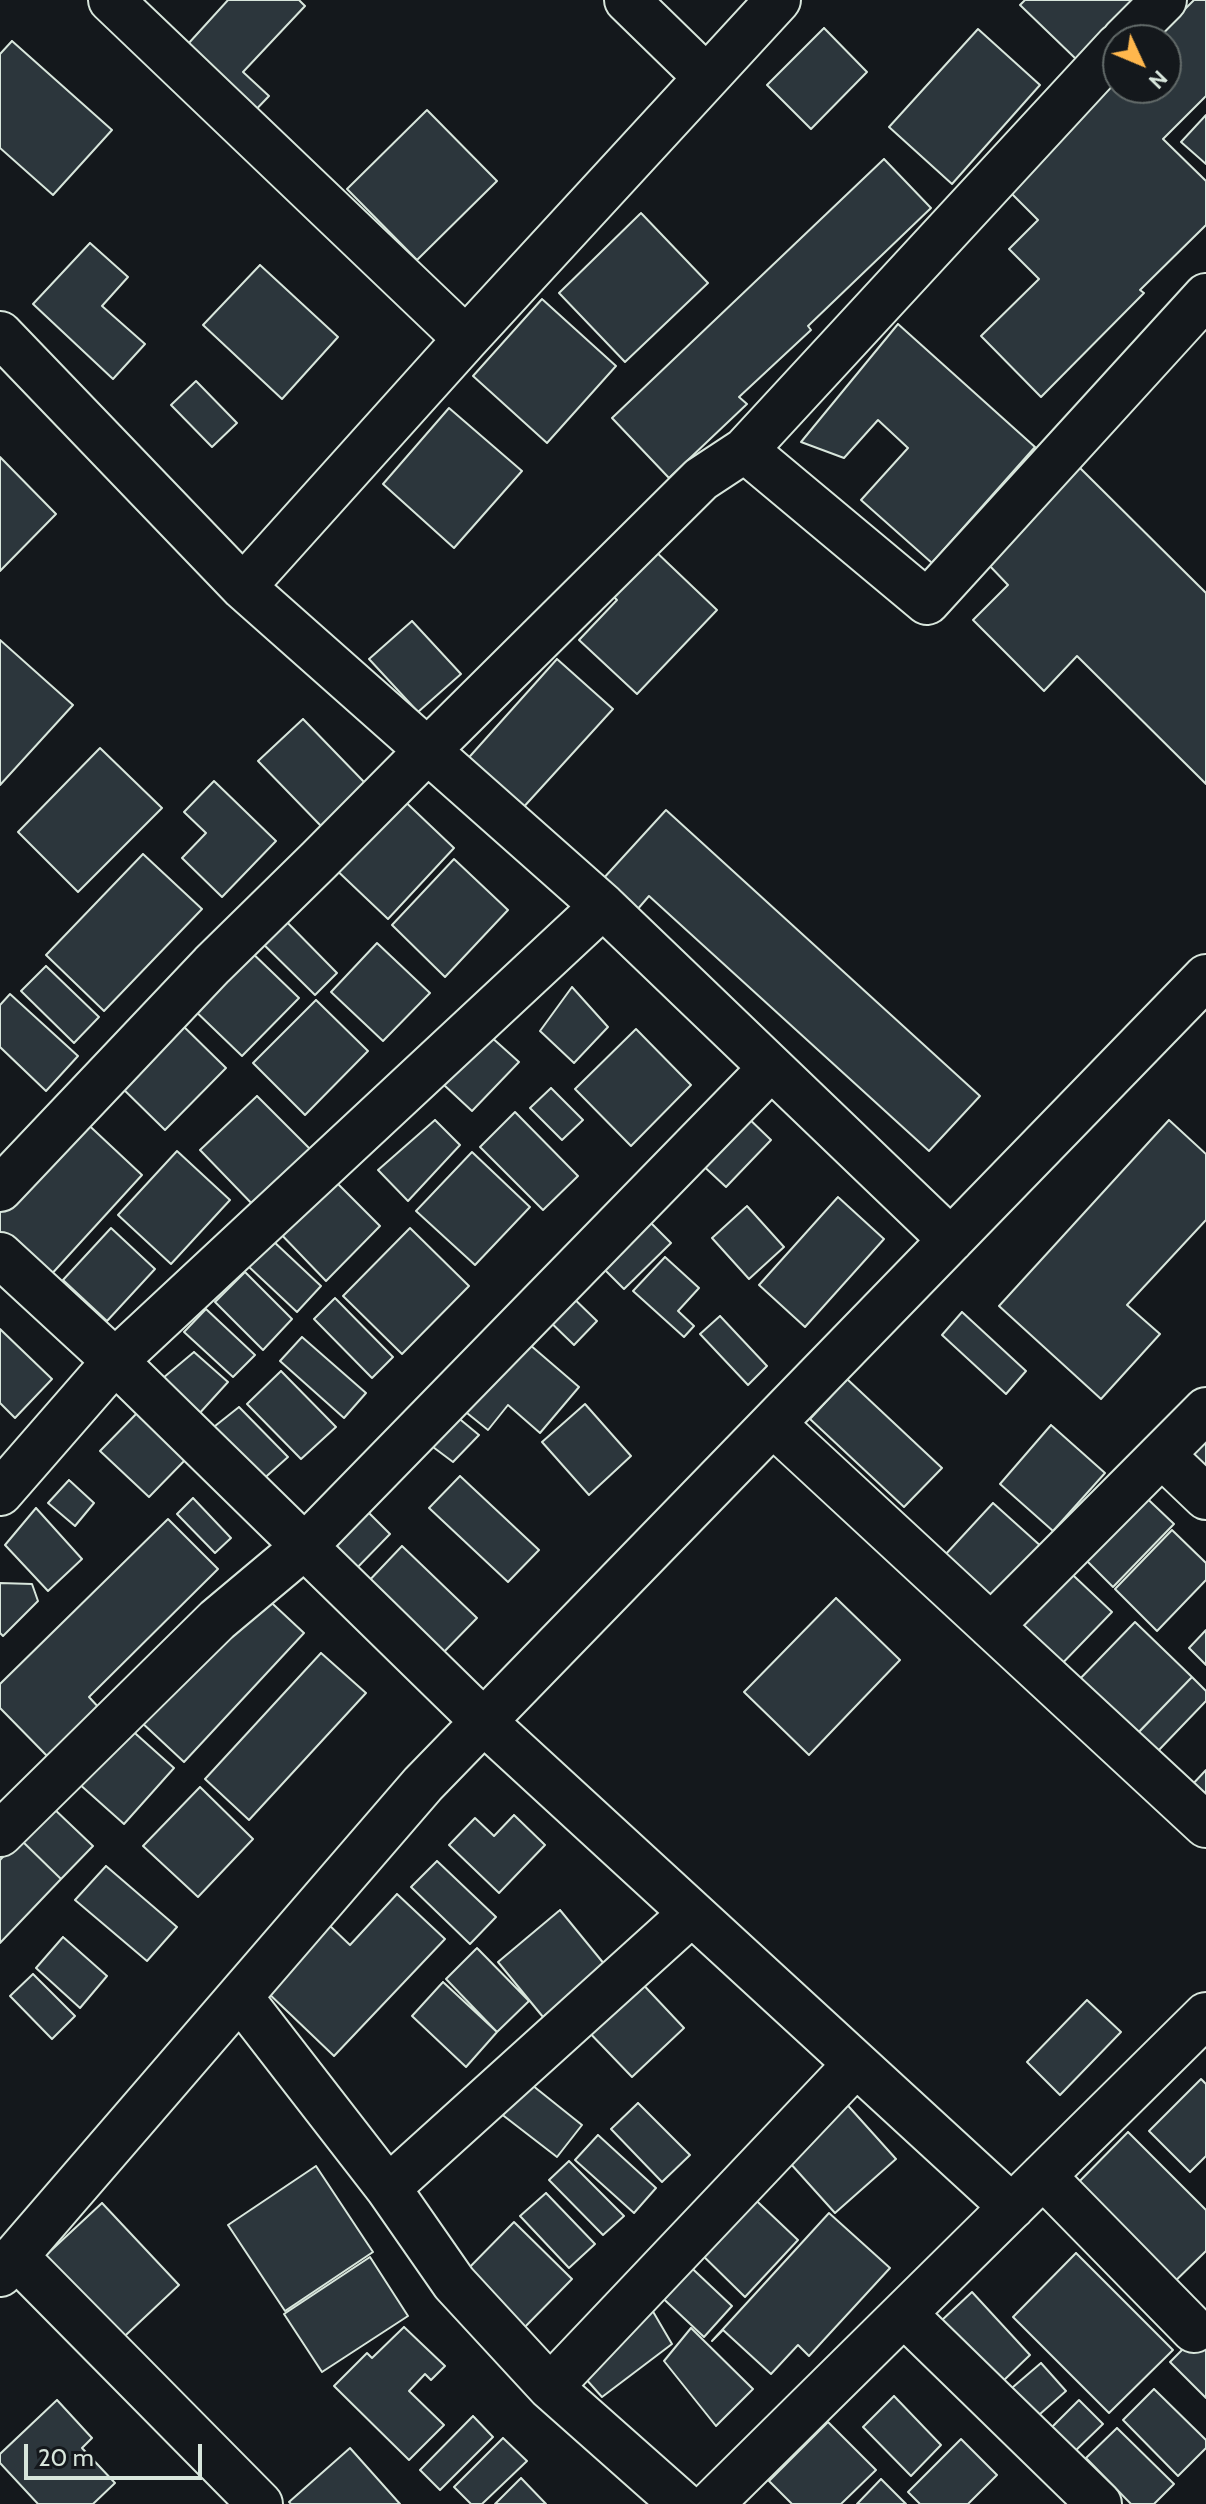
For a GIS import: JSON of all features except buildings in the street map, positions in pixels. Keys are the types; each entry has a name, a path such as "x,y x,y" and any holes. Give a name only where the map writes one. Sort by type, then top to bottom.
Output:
{"street":[{"path":"111,0 466,339"},
{"path":"627,0 706,77"},
{"path":"243,587 778,0"},
{"path":"1140,24 1164,0"},
{"path":"0,1189 212,965 701,479 745,450 1102,63"},
{"path":"745,450 927,602 1206,296"},
{"path":"0,334 243,587 603,906 951,1240"},
{"path":"0,1493 115,1361 603,906"},
{"path":"248,2500 8,2265 423,1784 1206,977"},
{"path":"0,1834 217,1620 304,1547 770,1069"},
{"path":"0,1255 115,1361 483,1721 1012,2207"},
{"path":"991,1626 1206,1410"},
{"path":"773,1424 1206,1825"},
{"path":"1162,1455 1206,1497"},
{"path":"388,2188 692,1913"},
{"path":"240,1997 388,2188 454,2283 550,2387 682,2504"},
{"path":"734,2497 904,2314 1206,2015"},
{"path":"550,2387 856,2064"},
{"path":"1043,2176 1194,2330"},
{"path":"904,2314 1099,2504"}]}
